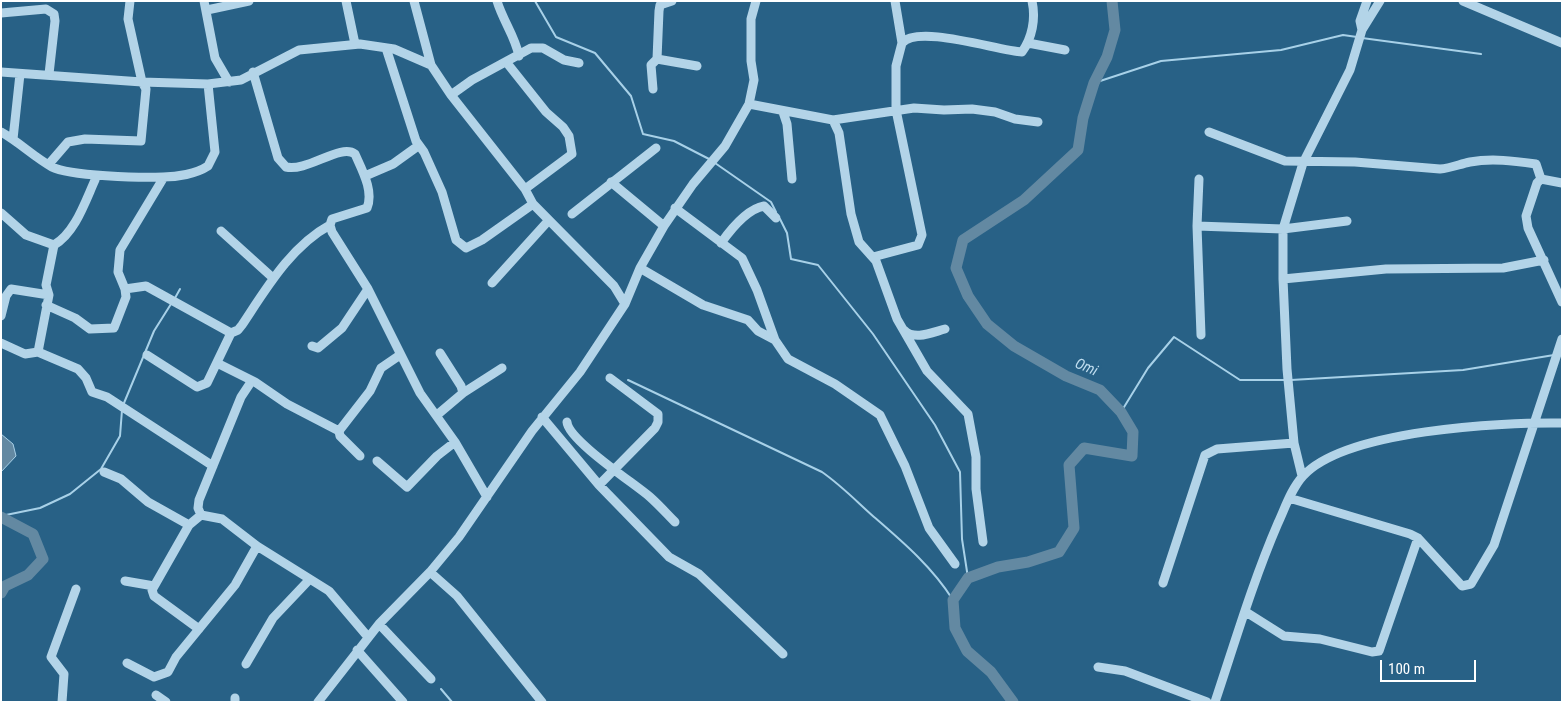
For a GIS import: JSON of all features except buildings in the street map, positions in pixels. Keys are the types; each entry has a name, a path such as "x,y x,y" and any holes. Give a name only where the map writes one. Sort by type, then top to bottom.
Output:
{"street":[{"path":"49,164 68,142 85,139 141,141 146,89 142,82 128,19 130,1"},
{"path":"229,82 215,58 206,6 249,1"},
{"path":"346,1 352,21 355,44"},
{"path":"414,1 431,65 451,95 525,189 534,204 614,286 625,304"},
{"path":"497,1 502,17 517,45 519,56"},
{"path":"653,89 651,65 657,59 660,5 672,1"},
{"path":"318,702 368,637 430,572 487,497 542,417 580,372 625,304 640,268 675,208 725,146 750,104 754,80 751,61 752,19 756,1"},
{"path":"873,256 918,245 922,235 896,110 896,66 902,43 895,1"},
{"path":"902,43 905,39 913,37 958,39 1010,52 1022,52 1028,43 1034,10 1032,1"},
{"path":"1302,476 1294,443 1290,383 1287,368 1283,279 1284,229 1303,163 1350,70 1359,46 1360,21 1367,1"},
{"path":"1361,33 1380,1"},
{"path":"1463,1 1562,43"},
{"path":"1,13 46,9 54,14 56,21 49,74"},
{"path":"1028,43 1065,50"},
{"path":"1,72 142,82 208,84 240,80 299,50 355,44 386,48 411,55 431,65"},
{"path":"386,48 418,146 424,152 442,192 456,240 460,245 466,248 482,240 534,204"},
{"path":"451,95 472,80 507,63 531,48 543,48 564,60 579,63"},
{"path":"657,59 697,66"},
{"path":"507,63 546,112 563,126 569,136 572,154 525,189"},
{"path":"147,355 197,387 207,383 231,333 242,325 273,278 314,234 330,226 335,217 367,208 371,199 365,176 352,151 343,151 302,167 286,167 278,158 253,72"},
{"path":"13,139 20,74"},
{"path":"1,132 49,164 70,172 94,176 164,177 203,170 213,161 215,141 209,111 208,84"},
{"path":"750,104 833,120 914,108 972,109 995,112 1015,120 1038,122"},
{"path":"784,112 787,124 792,179"},
{"path":"833,120 839,133 851,214 859,242 873,256 903,328 927,371 968,414 976,457 976,489 983,542"},
{"path":"1209,132 1285,162 1355,162 1440,169 1452,168 1470,162 1501,160 1536,164 1541,179"},
{"path":"365,176 393,164 418,146"},
{"path":"572,214 656,148"},
{"path":"1,213 26,235 54,245 65,239 95,180 94,176"},
{"path":"1,316 6,296 11,289 48,300 90,329 114,328 123,307 125,289 118,272 120,250 164,177"},
{"path":"1199,179 1197,226 1201,336"},
{"path":"1541,179 1562,183"},
{"path":"1541,179 1537,182 1526,216 1528,228 1562,302"},
{"path":"611,182 664,226"},
{"path":"721,243 730,230 757,207 764,206 776,218"},
{"path":"675,208 734,251 746,265 776,340 788,359 835,384 880,415 906,466 929,528 956,564"},
{"path":"492,282 549,220"},
{"path":"1197,226 1284,229 1347,221"},
{"path":"330,226 341,248 368,289 420,393 455,442 487,497"},
{"path":"221,231 273,278"},
{"path":"38,352 48,300 46,285 54,245"},
{"path":"1283,279 1386,269 1503,268 1544,260"},
{"path":"640,268 703,305 748,320 758,331 776,340"},
{"path":"125,289 146,286 231,333"},
{"path":"312,346 318,348 342,328 368,289"},
{"path":"903,328 908,334 918,336 945,329"},
{"path":"1289,498 1410,534 1418,538 1462,586 1470,584 1494,545 1562,338"},
{"path":"1,343 25,354 38,352 78,369 86,378 92,392 107,397 213,466"},
{"path":"440,353 461,386 462,393"},
{"path":"339,431 370,391 381,368 400,355"},
{"path":"217,363 255,382 287,404 314,417 335,431 339,431"},
{"path":"437,415 462,393 502,368"},
{"path":"599,485 654,428 659,419 658,414 610,378"},
{"path":"201,515 198,508 199,500 242,398 252,382"},
{"path":"542,417 599,485 669,557 699,574 783,654"},
{"path":"567,422 568,427 576,436 614,471 650,498 674,522"},
{"path":"1215,702 1261,566 1289,498 1302,476 1323,461 1398,435 1502,423 1562,423"},
{"path":"339,431 340,436 360,456"},
{"path":"376,461 407,487 437,456 455,442"},
{"path":"1163,583 1205,456 1217,449 1294,443"},
{"path":"104,472 121,479 148,502 189,526"},
{"path":"199,630 154,596 152,590 189,526 201,515"},
{"path":"201,515 222,519 257,546 328,591 368,637"},
{"path":"1246,612 1284,636 1320,639 1372,652 1379,650 1418,538"},
{"path":"127,663 154,677 168,672 176,657 234,585 257,546"},
{"path":"430,572 457,596 542,702"},
{"path":"246,664 273,618 308,580"},
{"path":"125,581 154,586"},
{"path":"62,702 64,674 51,657 76,589"},
{"path":"380,624 431,679"},
{"path":"357,650 403,702"},
{"path":"1098,667 1125,671 1207,702"},
{"path":"156,695 166,702"}],"water":[{"path":"1,434 13,444 16,456 1,472"}],"waterway":[{"path":"535,1 556,37 595,53 631,96 643,134 674,141 711,160"},
{"name":"Omi","path":"1013,702 991,672 967,651 955,628 953,600 968,578 998,567 1028,562 1059,552 1074,528 1069,465 1084,448 1132,456 1133,432 1121,412 1100,390 1066,376 1014,346 987,324 968,296 956,268 963,240 1024,200 1078,150 1083,118 1094,83 1107,57 1115,30 1112,1"},
{"path":"1094,83 1161,61 1281,50 1343,35 1357,37"},
{"path":"1362,38 1481,54"},
{"path":"715,163 771,202 776,212"},
{"path":"780,219 787,233 791,259 818,265 873,334 935,425 960,472 962,539 968,578"},
{"path":"175,298 180,289"},
{"path":"124,403 154,331 171,304"},
{"path":"1121,412 1148,368 1174,337 1240,380 1286,380"},
{"path":"1291,380 1463,370 1554,355"},
{"path":"628,380 822,472 917,556 953,600"},
{"path":"1,516 40,508 70,494 101,469 120,436 122,410"},
{"path":"1,517 33,534 43,559 28,575 5,586 1,593"},
{"path":"441,689 452,702"}]}
